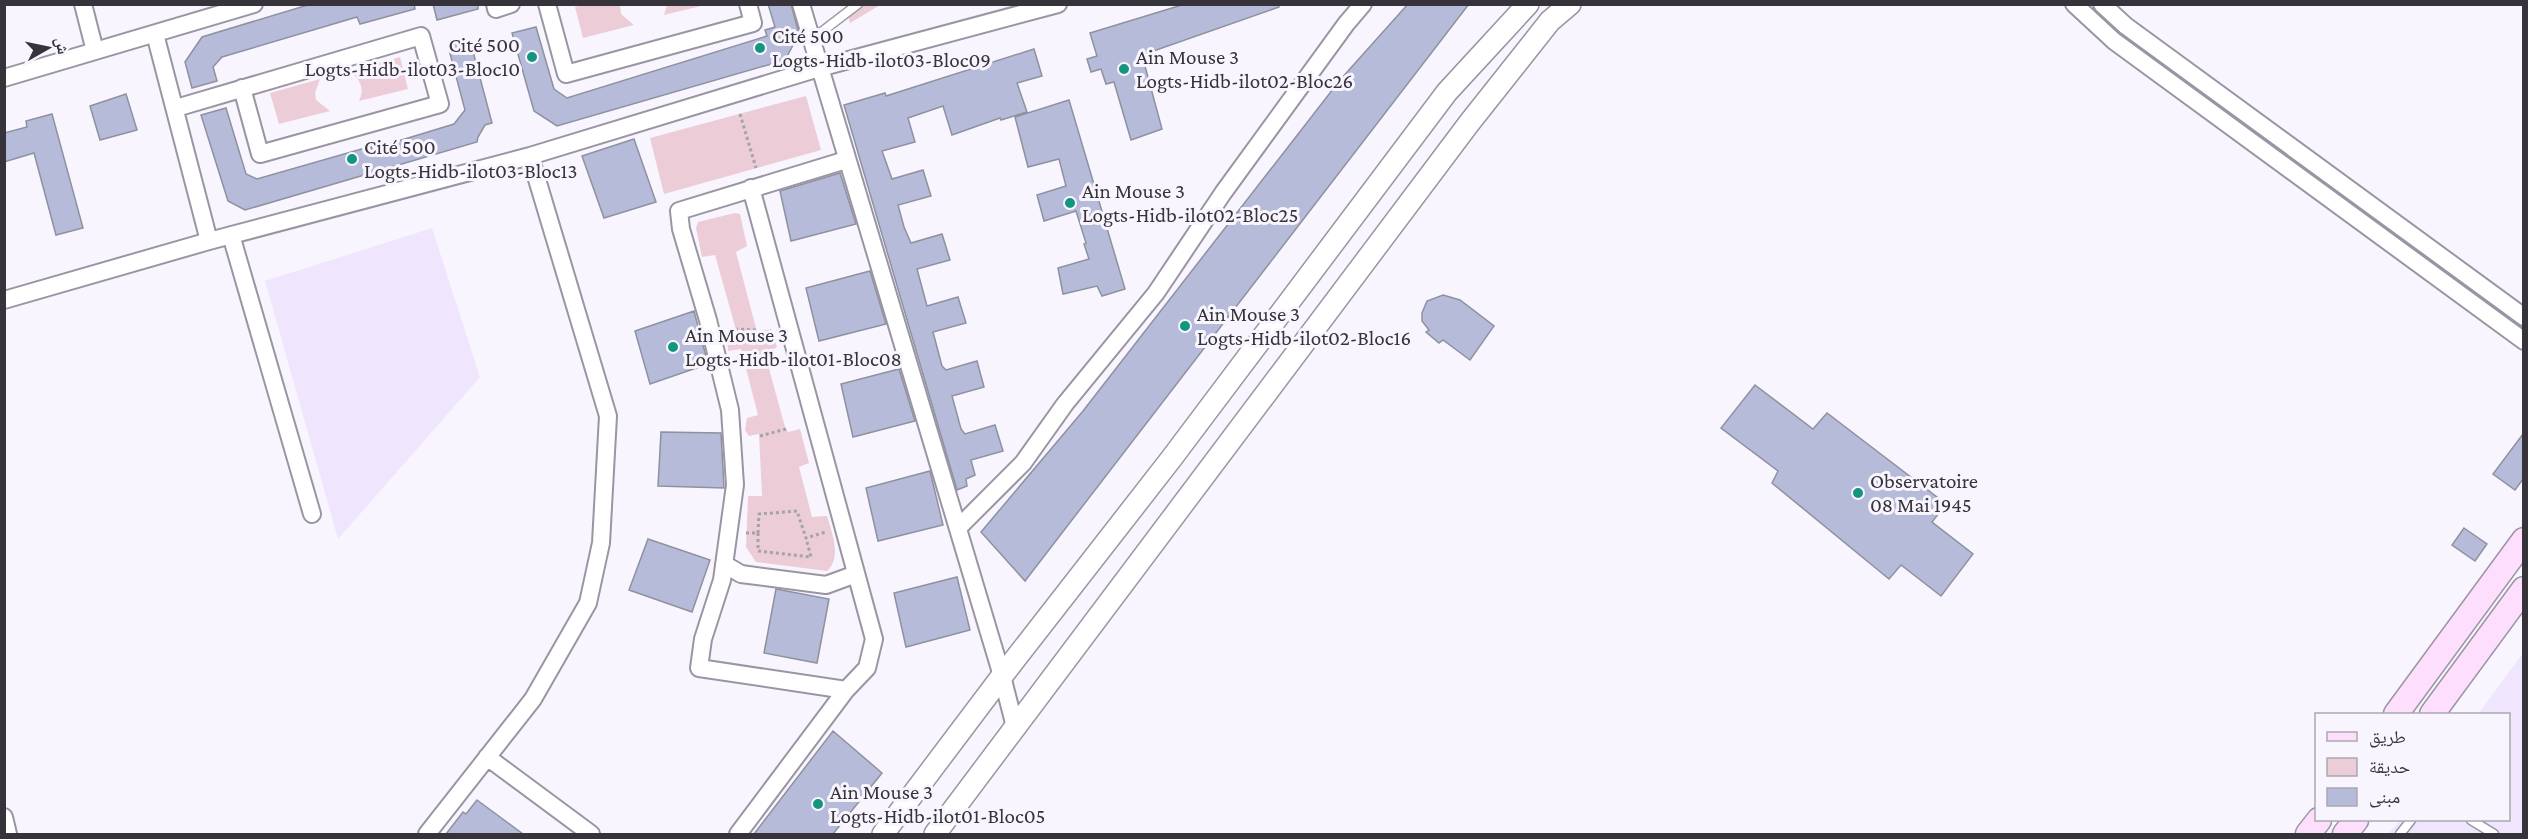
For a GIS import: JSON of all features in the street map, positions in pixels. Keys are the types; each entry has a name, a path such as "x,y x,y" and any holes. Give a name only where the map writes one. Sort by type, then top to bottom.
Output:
{"main road":[{"path":"2397,713 2523,540"},
{"path":"2433,713 2523,589"},
{"path":"2308,834 2318,821"},
{"path":"2345,834 2355,821"}],"street":[{"path":"83,4 95,51"},
{"path":"4,78 155,34 215,10 254,4"},
{"path":"495,4 496,9 511,4"},
{"path":"547,4 566,74 753,23 748,4"},
{"path":"801,4 1002,676 1015,727"},
{"path":"4,300 210,241 530,156 819,68 1058,4"},
{"path":"958,528 1023,463 1065,404 1156,293 1223,193 1363,4"},
{"path":"883,834 1002,676 1171,459 1447,92 1528,4"},
{"path":"935,834 1470,122 1550,21 1570,4"},
{"path":"2074,4 2114,41 2523,341"},
{"path":"2102,4 2126,26 2523,317"},
{"path":"155,34 210,241"},
{"path":"176,108 242,88 421,36 440,104 260,154 242,88"},
{"path":"427,834 533,699 588,603 601,543 608,416 530,156"},
{"path":"846,160 679,212 681,229 708,320 730,410 735,485 722,580 703,639 699,668 846,690"},
{"path":"738,834 846,690 867,668 874,639 751,188"},
{"path":"231,236 312,514"},
{"path":"724,564 741,574 826,585 856,574"},
{"path":"487,757 591,834"},
{"path":"4,818 8,834"}],"lane":[{"path":"811,40 858,4"},
{"path":"2400,834 2410,821"},
{"path":"2474,821 2494,834"}],"path":[{"path":"740,114 756,168"},
{"path":"735,329 756,330"},
{"path":"760,436 786,429"},
{"path":"797,511 806,538 811,557 759,551 759,514 797,511"},
{"path":"806,538 831,530"},
{"path":"746,533 758,533"}],"shaded area":[{"path":"432,228 480,377 338,539 265,281"},
{"path":"2523,653 2523,834 2388,834 2399,821 2510,821 2510,713 2479,713"}],"green space":[{"path":"585,4 620,5 621,14 634,25 583,38 575,7"},
{"path":"667,4 705,5 664,15"},
{"path":"845,4 880,5 850,23"},
{"path":"400,57 408,89 359,101 362,92 360,84 350,71"},
{"path":"320,79 315,93 316,100 330,111 279,124 270,93"},
{"path":"806,96 821,150 664,194 650,138"},
{"path":"735,213 740,214 747,246 736,252 757,332 771,329 777,347 765,354 785,427 788,432 800,429 809,463 799,467 812,517 827,516 833,537 834,559 827,571 756,562 746,547 748,496 762,496 759,434 749,436 745,430 747,418 758,415 741,349 728,351 727,334 736,330 715,255 702,257 696,228 698,222"}],"building":[{"path":"311,4 414,4 415,9 360,24 357,17 222,57 213,67 217,81 192,88 185,62 202,37"},
{"path":"433,4 478,4 478,9 437,20"},
{"path":"768,4 791,4 799,34 785,60 557,126 534,111 512,33 536,27 554,89 567,98 767,36 765,30 775,27"},
{"name":"Ain Mouse 3 Logts-Hidb-ilot02-Bloc26","path":"1185,4 1279,4 1279,7 1142,55 1162,129 1131,140 1114,82 1106,84 1101,69 1091,72 1087,59 1097,56 1090,33"},
{"name":"Ain Mouse 3 Logts-Hidb-ilot02-Bloc16","path":"1408,4 1469,4 1025,581 981,532 1083,411 1340,80"},
{"path":"470,40 492,123 485,125 477,142 245,210 228,201 201,115 226,108 246,174 257,179 372,146 372,149 454,124 465,110 448,46"},
{"path":"1034,49 1042,76 1017,83 1027,112 1001,120 1000,118 952,135 943,106 908,118 915,142 882,151 892,179 923,170 931,196 898,205 911,243 942,234 950,260 917,269 927,306 958,297 966,323 933,332 942,366 946,370 977,361 984,387 952,396 961,429 965,434 995,425 1003,451 971,460 975,475 966,479 967,486 957,490 844,105 885,93 886,96"},
{"path":"126,94 137,130 100,140 90,106"},
{"name":"Ain Mouse 3 Logts-Hidb-ilot02-Bloc25","path":"1069,100 1125,289 1102,296 1097,286 1063,294 1058,268 1089,259 1084,244 1086,243 1076,211 1044,221 1037,195 1066,186 1059,159 1028,167 1015,117"},
{"path":"52,114 83,228 56,235 34,153 4,162 4,133 27,127 26,121"},
{"path":"634,139 656,202 604,218 582,156"},
{"path":"840,173 856,224 791,241 780,191"},
{"path":"870,271 886,324 819,341 806,288"},
{"path":"1443,295 1460,300 1494,326 1470,360 1443,340 1439,343 1426,332 1429,330 1422,321 1422,313 1427,301"},
{"name":"Ain Mouse 3 Logts-Hidb-ilot01-Bloc08","path":"694,311 708,364 650,384 635,331"},
{"path":"899,369 915,421 853,437 841,384"},
{"name":"Observatoire 08 Mai 1945","path":"1755,385 1813,429 1827,413 1946,504 1932,522 1973,554 1941,596 1901,565 1889,579 1772,483 1778,471 1721,428"},
{"path":"661,432 721,433 724,488 658,486"},
{"path":"2523,434 2523,479 2515,490 2493,474"},
{"path":"930,471 943,525 878,541 866,488"},
{"path":"2464,528 2487,544 2475,561 2452,545"},
{"path":"648,539 710,560 692,612 629,590"},
{"path":"957,577 970,630 906,647 894,593"},
{"path":"776,589 829,599 817,663 764,653"},
{"name":"Ain Mouse 3 Logts-Hidb-ilot01-Bloc05","path":"833,731 882,773 833,834 754,834"},
{"path":"477,800 523,834 446,834 463,812 466,814"}],"place":[{"name":"Cité 500 Logts-Hidb-ilot03-Bloc09","path":"760,48"},
{"name":"Cité 500 Logts-Hidb-ilot03-Bloc10","path":"532,57"},
{"name":"Ain Mouse 3 Logts-Hidb-ilot02-Bloc26","path":"1124,69"},
{"name":"Cité 500 Logts-Hidb-ilot03-Bloc13","path":"352,159"},
{"name":"Ain Mouse 3 Logts-Hidb-ilot02-Bloc25","path":"1070,203"},
{"name":"Ain Mouse 3 Logts-Hidb-ilot02-Bloc16","path":"1185,326"},
{"name":"Ain Mouse 3 Logts-Hidb-ilot01-Bloc08","path":"673,347"},
{"name":"Observatoire 08 Mai 1945","path":"1858,493"},
{"name":"Ain Mouse 3 Logts-Hidb-ilot01-Bloc05","path":"818,804"}]}
